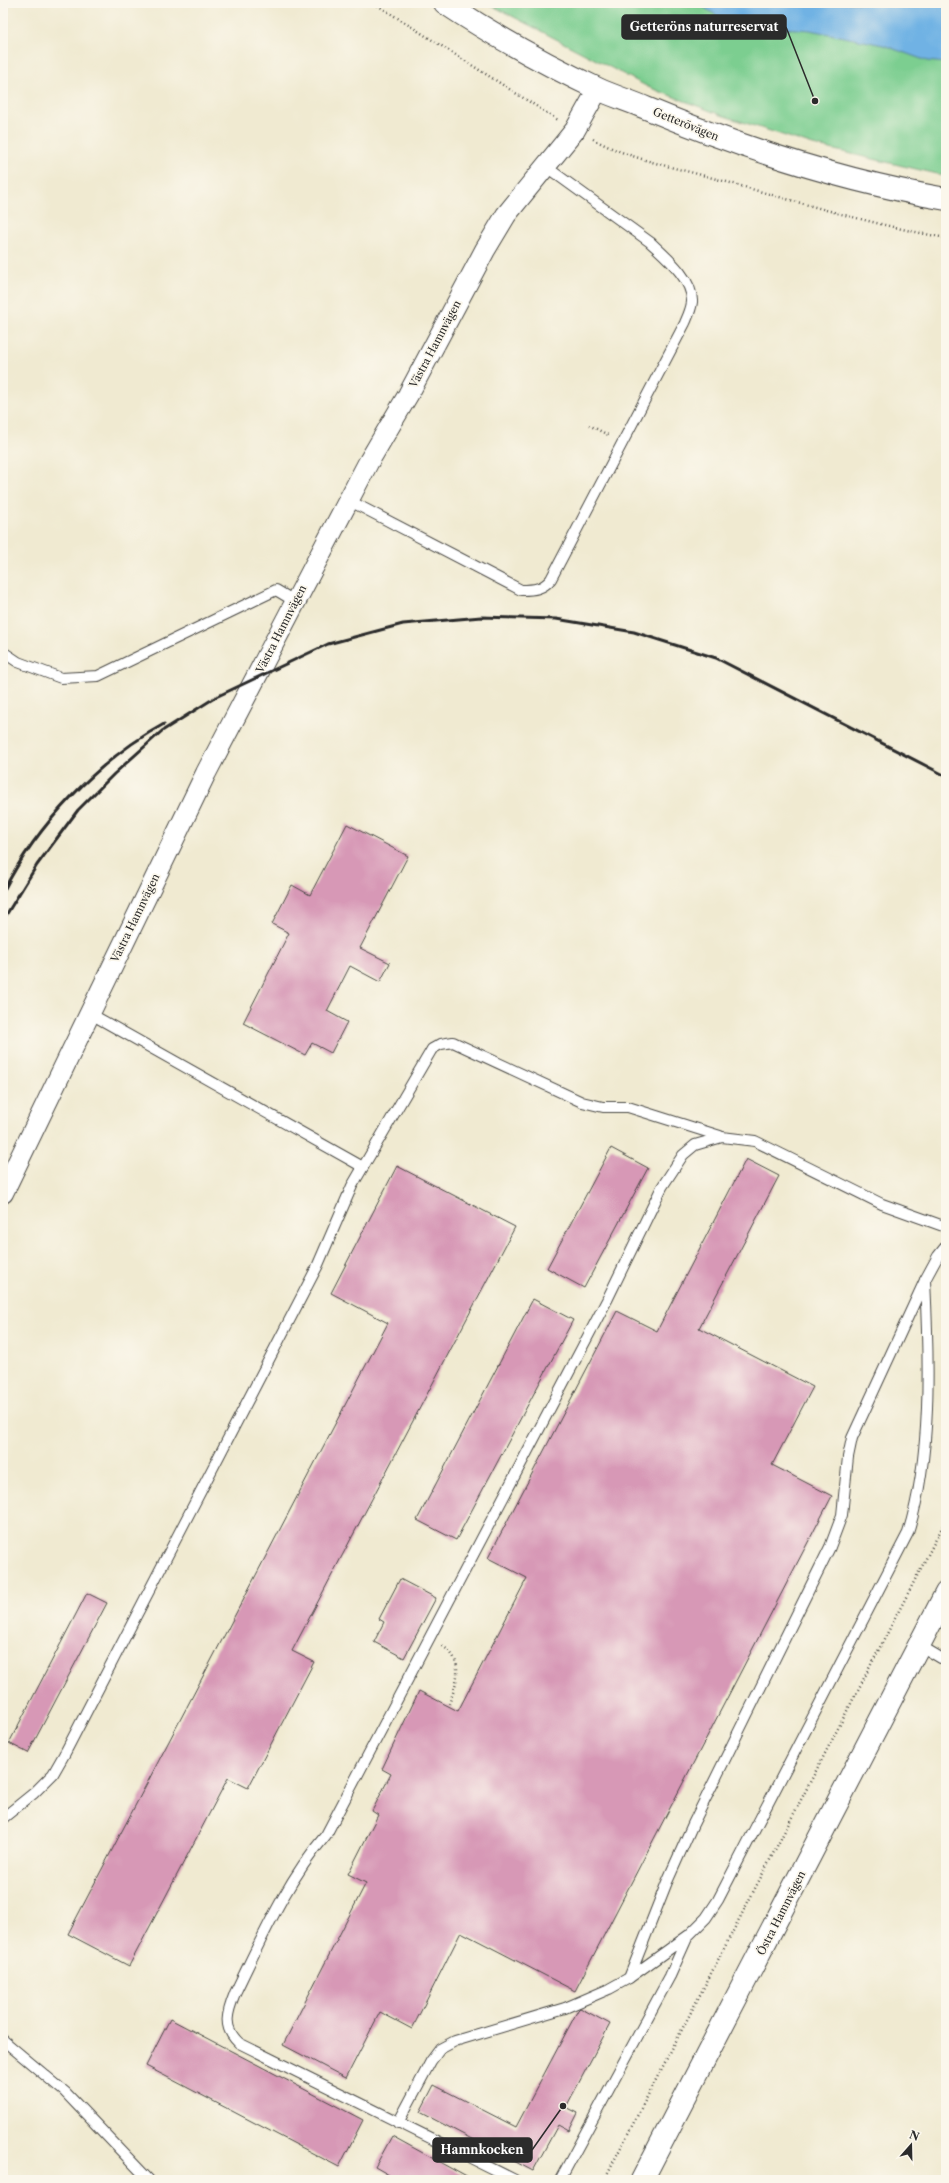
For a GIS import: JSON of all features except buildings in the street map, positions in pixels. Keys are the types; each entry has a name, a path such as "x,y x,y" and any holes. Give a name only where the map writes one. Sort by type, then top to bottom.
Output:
{"street":[{"name":"Getterövägen","path":"445,3 501,38 598,89 757,152 895,190 946,199"},
{"name":"Västra Hamnvägen","path":"3,1193 206,773 348,500 408,394 485,250 506,215 575,130 598,89"},
{"name":"Östra Hamnvägen","path":"642,2180 946,1592"}],"lane":[{"path":"348,500 502,582 521,590 536,590 546,585 551,579 690,312 692,302 691,294 680,273 650,242 545,166"},
{"path":"3,652 18,662 61,678 98,676 276,590 296,602"},
{"path":"89,1013 363,1167"},
{"path":"3,1818 34,1793 53,1774 65,1753 317,1267 352,1186 432,1050 441,1044 454,1042 582,1102 603,1107 628,1107 722,1137 755,1141 882,1204 946,1227"},
{"path":"515,2180 239,2043 230,2035 227,2026 228,2017 235,1993 276,1908 296,1874 326,1835 606,1300 665,1181 675,1165 695,1145 722,1137"},
{"path":"629,1978 667,1882 693,1824 830,1547 842,1515 848,1457 852,1438 925,1280 938,1256 946,1246"},
{"path":"398,2123 431,2061 440,2050 454,2041 577,2004 609,1989 629,1978 689,1935 706,1918 718,1900 908,1533 918,1491 925,1419 928,1364 925,1280"},
{"path":"919,1645 946,1661"},
{"path":"560,2180 666,1983 689,1935"},
{"path":"3,2040 65,2092 149,2180"}],"path":[{"path":"374,3 575,130 602,144 660,163 905,230 946,238"},
{"path":"589,425 623,442"},
{"path":"604,2180 946,1520"},
{"path":"429,1639 446,1648 454,1656 458,1665 455,1689 449,1704"}],"green space":[{"path":"487,3 946,3 946,176 813,145 721,115 648,87"}],"water":[{"path":"697,3 946,3 946,63 927,61 883,45 810,30 730,24"}],"railway":[{"path":"3,920 37,865 78,810 114,774 162,731 216,697 328,644 403,624 481,617 556,619 634,632 716,658 946,776"},
{"path":"3,892 33,843 51,819 72,796 93,775 116,756 164,724"}],"place":[{"name":"Getteröns naturreservat","path":"815,101"},
{"name":"Hamnkocken","path":"563,2106"}]}
